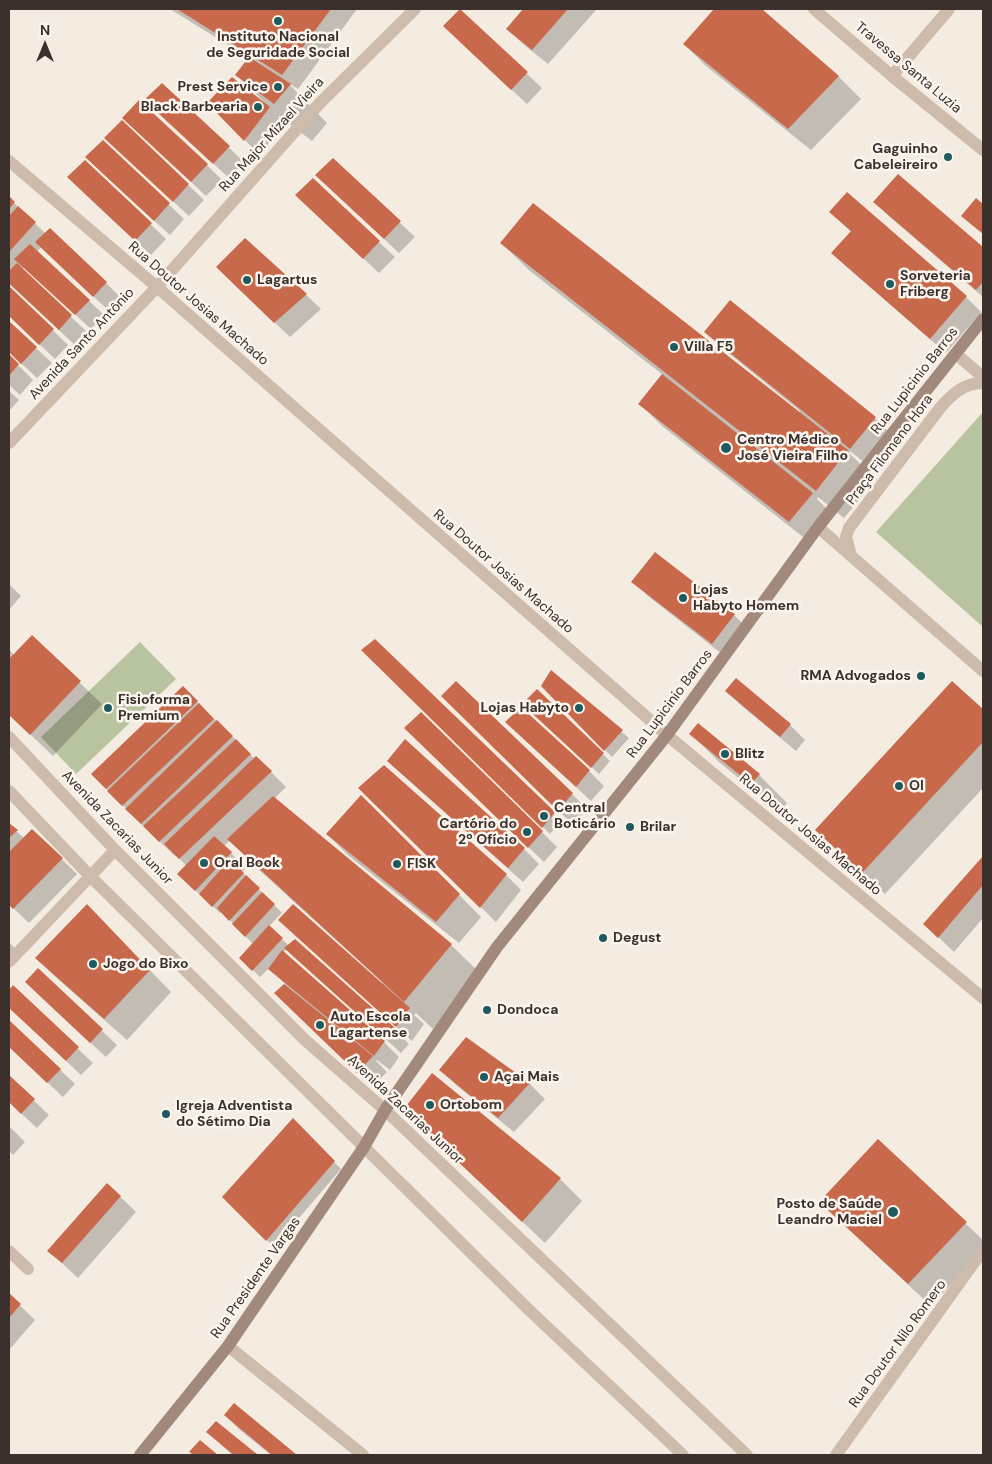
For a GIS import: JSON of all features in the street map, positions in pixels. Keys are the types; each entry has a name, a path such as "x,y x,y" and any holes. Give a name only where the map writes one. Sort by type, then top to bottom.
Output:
{"main road":[{"name":"Rua Lupicinio Barros","path":"385,1110 498,947 667,736 818,527 983,319"},
{"name":"Rua Presidente Vargas","path":"140,1455 228,1346 364,1147 385,1110"}],"street":[{"name":"Rua Major Mizael Vieira","path":"156,287 319,104 415,9"},
{"name":"Travessa Santa Luzia","path":"814,9 983,150"},
{"path":"892,76 949,9"},
{"name":"Rua Doutor Josias Machado","path":"9,161 156,287 667,736 983,998"},
{"name":"Avenida Santo Antônio","path":"9,444 156,287"},
{"path":"956,354 983,377"},
{"name":"Praça Filomeno Hora","path":"851,555 846,537 849,528 940,408 960,389 974,383 983,383"},
{"path":"818,527 983,671"},
{"name":"Avenida Zacarias Junior","path":"9,737 115,850 306,1040 385,1110 747,1455"},
{"path":"9,791 90,876 528,1309 683,1455"},
{"path":"9,962 115,850"},
{"name":"Rua Doutor Nilo Romero","path":"836,1455 983,1250"},
{"path":"9,1251 28,1269"},
{"path":"228,1346 363,1455"}],"green space":[{"path":"983,412 983,627 876,532"},
{"name":"Fisioforma Premium","path":"140,642 176,679 76,774 41,737"}],"building":[{"path":"177,9 331,9 282,75"},
{"path":"460,9 528,72 511,90 443,26"},
{"path":"523,9 568,9 532,50 506,29"},
{"path":"714,9 762,9 839,76 788,129 683,44"},
{"path":"249,57 291,84 274,104 235,75"},
{"path":"232,77 270,107 244,141 207,103"},
{"path":"162,83 230,146 213,164 144,100"},
{"path":"139,100 208,164 191,182 122,118"},
{"path":"122,120 189,184 173,202 104,138"},
{"path":"103,140 170,203 154,221 85,157"},
{"path":"333,158 401,221 384,239 315,175"},
{"path":"85,160 152,223 135,241 67,177"},
{"path":"898,174 983,247 983,282 976,290 873,202"},
{"path":"313,178 380,241 363,259 295,195"},
{"path":"847,192 967,296 930,339 831,253 851,231 829,212"},
{"path":"9,196 15,202 9,209"},
{"path":"976,198 983,204 983,234 961,216"},
{"name":"Villa F5","path":"533,203 848,450 816,491 500,243"},
{"path":"18,206 36,222 9,252 9,216"},
{"path":"50,228 107,282 93,297 35,242"},
{"path":"245,238 307,294 274,323 216,267"},
{"path":"30,244 90,300 75,315 14,259"},
{"path":"17,263 72,315 59,330 9,283 9,271"},
{"path":"9,286 54,329 39,345 9,316"},
{"path":"730,300 876,417 850,449 704,332"},
{"path":"9,321 37,347 21,364 9,352"},
{"path":"9,354 19,364 9,376"},
{"name":"Centro Médico José Vieira Filho","path":"662,374 813,493 789,522 638,404"},
{"name":"Lojas Habyto Homem","path":"655,552 735,614 712,644 631,582"},
{"path":"32,635 81,681 30,735 9,715 9,659"},
{"path":"375,639 555,812 542,828 361,650"},
{"name":"Lojas Habyto","path":"551,670 623,730 604,751 541,686"},
{"path":"736,678 791,724 780,737 725,691"},
{"path":"456,681 573,793 558,811 441,696"},
{"name":"OI","path":"952,681 983,709 983,742 862,873 815,830"},
{"path":"183,686 198,701 106,789 91,774"},
{"path":"537,689 604,753 591,768 522,704"},
{"path":"199,703 214,719 122,806 107,791"},
{"path":"521,707 590,770 576,787 505,722"},
{"path":"421,712 543,831 528,848 404,728"},
{"path":"217,720 233,736 141,824 125,809"},
{"name":"Blitz","path":"698,723 760,774 751,784 689,734"},
{"path":"236,739 251,754 159,842 143,826"},
{"path":"405,739 525,848 508,868 387,761"},
{"path":"256,756 272,771 179,859 164,844"},
{"path":"384,765 507,874 480,908 358,788"},
{"name":"FISK","path":"361,795 460,894 436,922 326,834"},
{"path":"273,796 452,944 404,1002 227,839"},
{"path":"9,823 18,830 9,838"},
{"path":"32,829 63,858 13,909 9,905 9,852"},
{"name":"Oral Book","path":"214,836 232,852 195,891 177,874"},
{"path":"983,856 983,885 938,938 923,924"},
{"path":"230,859 244,873 212,907 199,894"},
{"path":"246,875 260,888 229,921 217,908"},
{"path":"262,892 275,904 245,937 232,924"},
{"name":"Jogo do Bixo","path":"87,904 150,970 104,1019 35,958"},
{"path":"293,904 410,1008 396,1027 278,920"},
{"path":"269,925 283,938 252,971 239,958"},
{"path":"295,939 395,1028 385,1039 284,948"},
{"path":"282,950 385,1041 374,1056 268,969"},
{"path":"38,968 103,1029 90,1043 25,982"},
{"name":"Auto Escola Lagartense","path":"284,984 373,1056 357,1073 274,993"},
{"path":"13,985 79,1047 66,1061 9,1008 9,990"},
{"path":"9,1020 61,1069 47,1083 9,1047"},
{"name":"Açai Mais","path":"466,1037 530,1083 498,1118 439,1070"},
{"path":"432,1073 561,1178 522,1222 403,1110"},
{"path":"9,1075 35,1099 21,1114 9,1102"},
{"path":"293,1118 335,1161 266,1241 222,1197"},
{"name":"Posto de Saúde Leandro Maciel","path":"878,1139 967,1222 908,1284 819,1202"},
{"path":"107,1183 121,1196 62,1263 47,1251"},
{"path":"9,1293 21,1304 9,1318"},
{"path":"234,1403 297,1455 272,1455 224,1415"},
{"path":"216,1421 258,1455 234,1455 206,1432"},
{"path":"200,1440 218,1455 194,1455 189,1452"}],"place":[{"name":"Instituto Nacional de Seguridade Social","path":"278,21"},
{"name":"Prest Service","path":"278,87"},
{"name":"Black Barbearia","path":"258,107"},
{"name":"Gaguinho Cabeleireiro","path":"948,157"},
{"name":"Lagartus","path":"247,280"},
{"name":"Sorveteria Friberg","path":"890,284"},
{"name":"Villa F5","path":"674,347"},
{"name":"Centro Médico José Vieira Filho","path":"726,448"},
{"name":"Lojas Habyto Homem","path":"683,598"},
{"name":"RMA Advogados","path":"921,676"},
{"name":"Fisioforma Premium","path":"108,708"},
{"name":"Lojas Habyto","path":"579,708"},
{"name":"Blitz","path":"725,754"},
{"name":"OI","path":"899,786"},
{"name":"Central Boticário","path":"544,816"},
{"name":"Brilar","path":"630,827"},
{"name":"Cartório do 2º Ofício","path":"527,832"},
{"name":"Oral Book","path":"204,863"},
{"name":"FISK","path":"397,864"},
{"name":"Degust","path":"603,938"},
{"name":"Jogo do Bixo","path":"93,964"},
{"name":"Dondoca","path":"487,1010"},
{"name":"Auto Escola Lagartense","path":"320,1025"},
{"name":"Açai Mais","path":"484,1077"},
{"name":"Ortobom","path":"430,1105"},
{"name":"Igreja Adventista do Sétimo Dia","path":"166,1114"},
{"name":"Posto de Saúde Leandro Maciel","path":"893,1212"}]}
